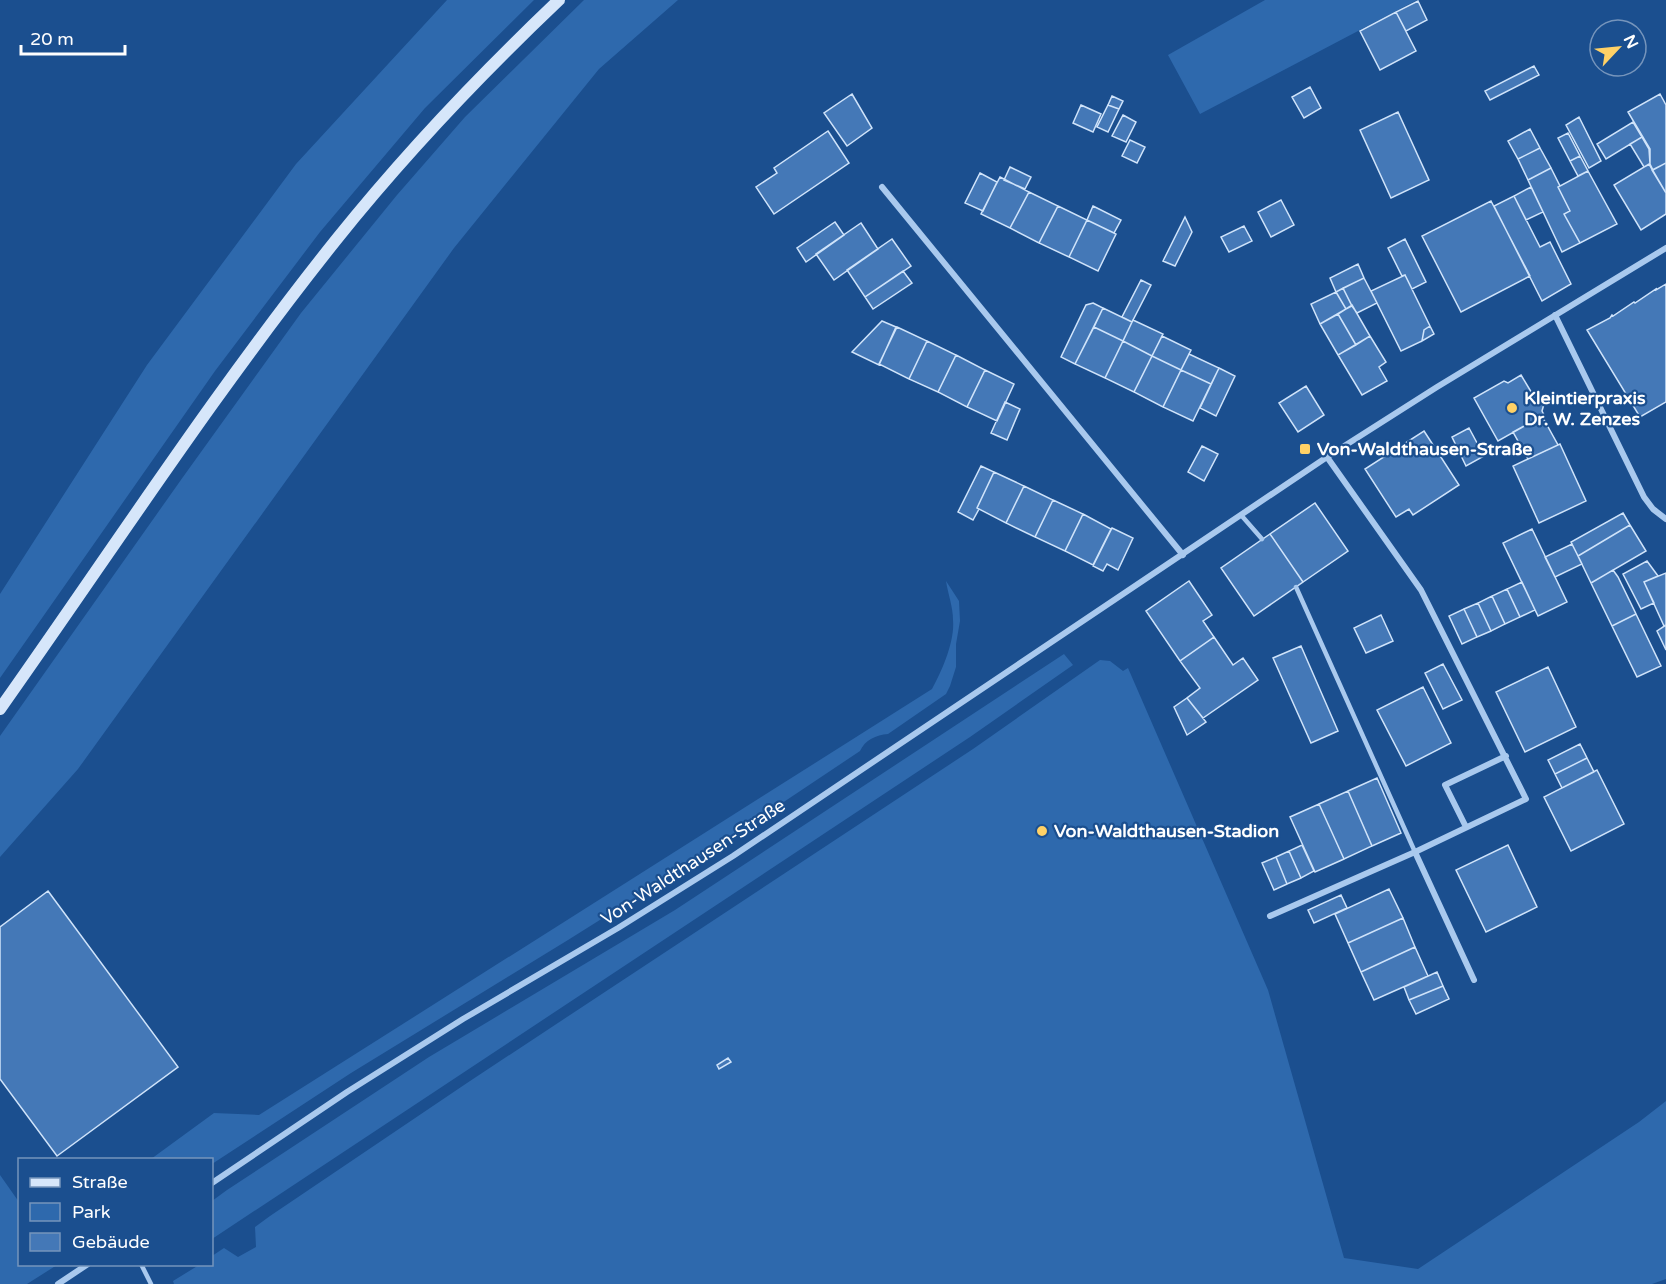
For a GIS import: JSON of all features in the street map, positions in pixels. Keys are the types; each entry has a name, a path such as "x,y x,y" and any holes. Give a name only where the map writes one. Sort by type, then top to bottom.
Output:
{"main road":[{"path":"0,709 217,398 338,238 427,134 520,36 559,0"}],"street":[{"path":"882,187 1183,555"},
{"name":"Von-Waldthausen-Straße","path":"213,1182 453,1025 618,928 733,856 1327,457 1437,387 1666,249"},
{"path":"1555,315 1644,497 1653,509 1666,519"},
{"path":"1270,916 1415,852 1526,799 1422,590 1327,457"},
{"path":"1466,827 1445,785 1506,756"},
{"path":"1415,852 1474,980"},
{"path":"58,1284 85,1266"}],"lane":[{"path":"1241,515 1262,539"},
{"path":"1296,587 1415,852"},
{"path":"142,1266 151,1284"}],"green space":[{"path":"447,0 534,0 425,108 320,232 215,371 0,678 0,594 147,365 296,164"},
{"path":"584,0 678,0 599,69 454,248 78,769 0,857 0,736 301,313 397,195 465,117"},
{"path":"1265,0 1417,0 1200,114 1168,55"},
{"path":"946,581 959,601 960,621 956,644 956,667 946,694 888,734 868,741 860,751 724,842 351,1073 213,1163 213,1158 152,1158 214,1113 259,1115 932,689 944,665 950,646 953,628"},
{"path":"1064,654 1073,665 970,737 213,1238 213,1200 227,1190 429,1057 675,910"},
{"name":"Von-Waldthausen-Stadion","path":"1100,660 1110,661 1123,671 1128,668 1268,990 1344,1258 1418,1269 1639,1122 1666,1101 1666,1279 1652,1284 174,1284 173,1281 197,1266 213,1266 213,1255 224,1248 238,1257 256,1247 255,1227 270,1216 973,749"},
{"path":"0,1175 18,1201 18,1266 55,1266 27,1284 0,1284"}],"building":[{"path":"1418,1 1427,20 1406,31 1396,12"},
{"path":"1396,12 1416,51 1380,70 1360,31"},
{"path":"1534,66 1539,75 1490,100 1485,91"},
{"path":"1310,87 1321,108 1304,118 1292,97"},
{"path":"852,94 872,128 847,146 824,113"},
{"path":"1660,94 1666,105 1666,163 1653,170 1650,164 1650,149 1628,112"},
{"path":"1112,96 1123,101 1119,109 1108,105"},
{"path":"1081,105 1101,114 1093,132 1073,123"},
{"path":"1108,105 1119,109 1108,132 1097,127"},
{"path":"1398,112 1429,180 1391,198 1360,130"},
{"path":"1123,115 1136,122 1126,142 1112,136"},
{"path":"1579,117 1601,161 1589,168 1566,125"},
{"path":"1633,122 1642,137 1606,159 1597,144"},
{"path":"1530,129 1540,148 1518,159 1508,141"},
{"path":"828,131 849,163 774,214 756,187 777,173 774,168"},
{"path":"1568,133 1580,156 1570,161 1558,138"},
{"path":"1642,137 1649,149 1650,164 1644,167 1630,144"},
{"path":"1130,140 1145,147 1137,163 1122,156"},
{"path":"1540,148 1551,168 1528,180 1518,159"},
{"path":"1580,156 1588,171 1578,176 1570,161"},
{"path":"1666,163 1666,193 1652,170"},
{"path":"1649,164 1666,193 1666,214 1641,230 1614,185"},
{"path":"1010,167 1031,177 1025,189 1004,180"},
{"path":"1551,168 1570,211 1564,214 1580,243 1562,252 1528,180"},
{"path":"1588,171 1617,224 1580,243 1564,214 1570,211 1558,187"},
{"path":"980,173 997,182 983,211 965,203"},
{"path":"1000,177 1029,192 1010,228 981,214"},
{"path":"1531,187 1543,212 1526,220 1514,196"},
{"path":"1029,192 1058,206 1039,243 1010,228"},
{"path":"1514,196 1540,247 1550,242 1571,284 1542,301 1494,206"},
{"path":"1281,200 1294,225 1271,237 1258,212"},
{"path":"1491,201 1530,276 1461,312 1422,236"},
{"path":"1058,206 1087,220 1069,257 1039,243"},
{"path":"1093,206 1121,220 1114,233 1087,220"},
{"path":"1185,217 1192,232 1175,266 1163,261"},
{"path":"1087,220 1116,234 1098,271 1069,257"},
{"path":"835,222 844,235 806,262 797,248"},
{"path":"861,223 878,249 834,280 816,254"},
{"path":"1244,226 1252,241 1229,252 1221,237"},
{"path":"892,239 911,266 865,297 847,270"},
{"path":"1405,239 1426,282 1412,289 1405,275 1402,276 1388,248"},
{"path":"1358,264 1364,278 1336,292 1330,278"},
{"path":"903,271 912,283 873,309 865,297"},
{"path":"1405,275 1430,326 1424,330 1422,341 1401,351 1371,291"},
{"path":"1364,278 1377,303 1357,313 1343,288"},
{"path":"1141,280 1151,285 1132,322 1122,317"},
{"path":"1666,284 1666,402 1640,417 1587,330"},
{"path":"1343,288 1352,306 1346,309 1336,292"},
{"path":"1336,292 1346,309 1320,324 1311,304"},
{"path":"1093,303 1103,308 1075,364 1061,357 1086,305"},
{"path":"1352,305 1370,336 1356,345 1338,314"},
{"path":"1103,308 1132,322 1123,341 1094,327"},
{"path":"1338,314 1356,345 1338,355 1320,324"},
{"path":"1133,320 1163,334 1152,356 1123,341"},
{"path":"882,321 896,327 879,365 852,352"},
{"path":"1430,326 1434,334 1422,341 1424,330"},
{"path":"897,327 927,341 909,379 879,364"},
{"path":"1094,327 1123,341 1105,378 1075,364"},
{"path":"1162,336 1191,350 1181,370 1152,356"},
{"path":"1370,336 1386,362 1379,367 1387,381 1362,395 1338,355"},
{"path":"927,341 956,355 938,392 909,379"},
{"path":"1123,341 1152,356 1134,392 1105,378"},
{"path":"1189,354 1219,368 1211,384 1181,370"},
{"path":"956,355 985,370 967,407 938,392"},
{"path":"1152,356 1181,370 1163,407 1134,392"},
{"path":"1219,368 1235,376 1216,416 1200,408"},
{"path":"985,370 1014,384 997,421 967,407"},
{"path":"1181,370 1211,384 1193,421 1163,407"},
{"name":"Kleintierpraxis Dr. W. Zenzes","path":"1521,375 1533,395 1540,397 1544,404 1542,411 1544,415 1498,441 1474,398 1504,381 1508,383"},
{"path":"1306,386 1324,415 1298,432 1279,403"},
{"path":"1005,402 1020,409 1007,440 991,433"},
{"path":"1542,416 1558,445 1528,459 1513,432"},
{"path":"1469,428 1484,456 1466,466 1452,437"},
{"path":"1424,431 1459,485 1413,515 1409,509 1396,517 1365,469"},
{"path":"1560,444 1586,501 1539,523 1513,466"},
{"path":"1202,446 1218,454 1204,481 1188,472"},
{"path":"981,466 994,472 973,520 958,512"},
{"path":"994,472 1024,486 1006,523 977,508"},
{"path":"1024,486 1053,500 1035,537 1006,523"},
{"path":"1053,500 1083,514 1065,551 1035,537"},
{"path":"1315,503 1348,551 1303,582 1270,534"},
{"path":"1623,513 1630,525 1578,556 1571,542"},
{"path":"1083,514 1111,529 1093,565 1065,551"},
{"path":"1630,525 1646,551 1591,583 1578,556"},
{"path":"1112,528 1133,538 1118,570 1107,564 1103,571 1093,566"},
{"path":"1532,529 1567,602 1538,616 1503,543"},
{"path":"1270,534 1303,582 1254,616 1221,568"},
{"path":"1572,544 1582,564 1555,577 1545,557"},
{"path":"1647,561 1658,576 1644,582 1654,603 1641,609 1623,574"},
{"path":"1613,570 1636,614 1612,626 1591,583"},
{"path":"1666,573 1666,625 1664,626 1644,582"},
{"path":"1189,581 1212,615 1203,621 1214,637 1180,661 1146,611"},
{"path":"1522,582 1535,610 1520,617 1507,589"},
{"path":"1507,589 1520,617 1505,624 1492,596"},
{"path":"1492,596 1505,624 1491,631 1478,603"},
{"path":"1478,603 1491,631 1477,637 1464,609"},
{"path":"1464,609 1477,637 1462,644 1449,616"},
{"path":"1636,614 1661,666 1637,677 1612,626"},
{"path":"1381,615 1393,641 1366,653 1354,628"},
{"path":"1666,625 1666,650 1657,631"},
{"path":"1214,637 1233,665 1243,658 1258,680 1203,718 1187,698 1200,688 1180,661"},
{"path":"1301,646 1338,731 1311,743 1273,658"},
{"path":"1443,664 1462,700 1443,709 1425,673"},
{"path":"1548,667 1576,727 1525,752 1496,692"},
{"path":"1423,687 1451,743 1406,766 1377,710"},
{"path":"1187,698 1206,722 1187,735 1174,707"},
{"path":"1580,744 1587,758 1555,774 1548,760"},
{"path":"1587,758 1594,772 1562,788 1555,774"},
{"path":"1597,770 1624,824 1571,851 1544,797"},
{"path":"1377,778 1401,833 1372,846 1348,791"},
{"path":"1348,791 1372,846 1344,859 1319,804"},
{"path":"1319,804 1344,859 1315,872 1290,817"},
{"path":"1302,845 1314,871 1301,878 1289,851"},
{"path":"1508,845 1537,907 1486,932 1456,870"},
{"path":"1289,851 1301,878 1287,884 1276,857"},
{"path":"1276,857 1287,884 1274,890 1262,863"},
{"path":"1389,889 1403,918 1348,943 1335,914"},
{"path":"48,891 178,1067 57,1156 0,1079 0,927"},
{"path":"1341,895 1347,908 1314,923 1308,910"},
{"path":"1403,918 1415,947 1361,972 1348,943"},
{"path":"1415,947 1428,976 1374,1000 1361,972"},
{"path":"1437,972 1443,986 1409,1000 1404,987"},
{"path":"1443,986 1449,999 1416,1014 1409,1000"},
{"path":"728,1058 731,1062 719,1069 717,1065"}],"place":[{"name":"Kleintierpraxis Dr. W. Zenzes","path":"1512,408"},
{"name":"Von-Waldthausen-Straße","path":"1305,449"},
{"name":"Von-Waldthausen-Stadion","path":"1042,831"}]}
